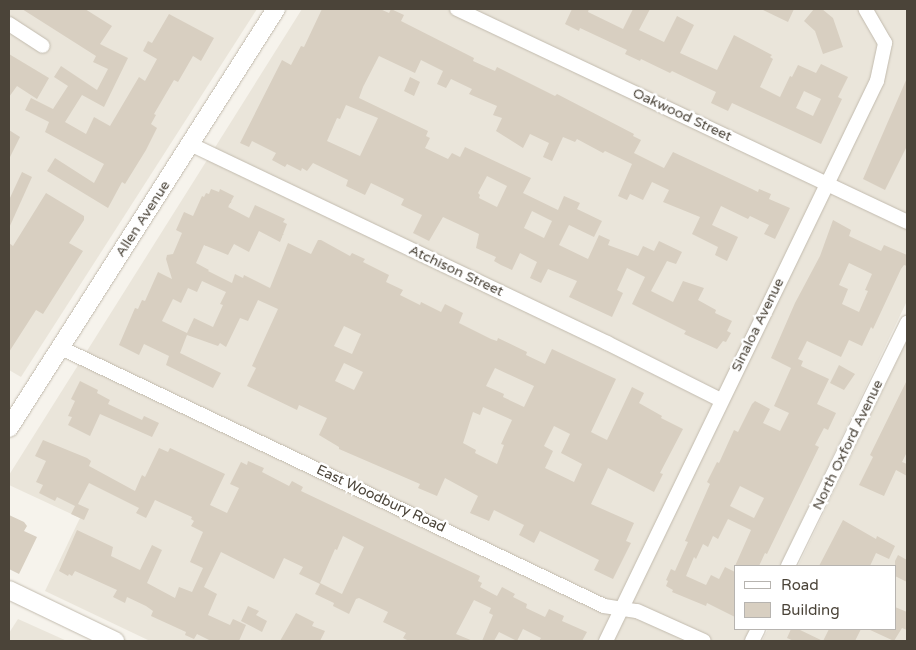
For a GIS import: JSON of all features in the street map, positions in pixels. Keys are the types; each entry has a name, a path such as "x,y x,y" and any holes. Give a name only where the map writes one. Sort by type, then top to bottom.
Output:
{"street":[{"name":"Allen Avenue","path":"9,428 276,9"},
{"name":"Oakwood Street","path":"457,9 907,222"},
{"name":"Sinaloa Avenue","path":"606,641 877,81 885,43 865,9"},
{"path":"9,24 44,46"},
{"name":"Atchison Street","path":"190,144 607,343 721,400"},
{"name":"North Oxford Avenue","path":"788,565 907,323"},
{"name":"East Woodbury Road","path":"61,348 604,606 637,611 704,641"},
{"path":"9,590 115,641"}],"shaded area":[{"path":"9,9 257,9 21,377 9,370"},
{"path":"302,9 907,9 907,301 780,565 734,565 734,630 750,630 744,641 150,641 45,591 80,518 9,485 9,475"},
{"path":"907,340 907,641 762,641 768,630 896,630 896,565 798,565"},
{"path":"18,619 67,641 9,641 9,633"}],"building":[{"path":"22,9 85,9 112,26 100,44 128,58 104,107 82,95 65,122 86,134 94,117 110,126 139,77 145,81 157,59 143,51 148,41 152,43 169,14 214,38 201,61 193,56 178,82 174,80 154,114 156,115 151,124 157,128 146,150 125,184 122,182 108,208 47,171 55,158 94,183 104,164 45,132 49,122 25,110 31,98 53,109 68,86 54,77 61,66 97,90 108,69 93,62 96,56"},
{"path":"322,9 380,9 389,13 391,9 404,15 401,21 474,58 473,61 495,71 497,67 555,96 557,94 634,134 633,136 641,140 634,153 664,168 673,152 758,192 759,189 771,194 769,199 790,208 775,239 764,234 769,225 750,216 748,219 721,206 712,225 738,237 727,261 715,255 718,247 692,234 700,217 663,202 669,190 652,182 643,200 630,194 627,200 618,196 632,164 605,151 603,153 577,139 575,142 563,137 552,161 543,157 549,143 530,134 523,148 496,131 502,118 493,115 497,106 469,94 472,89 451,79 446,88 437,84 443,71 421,60 415,73 379,56 359,98 428,131 426,136 430,138 425,148 448,159 452,153 460,157 465,147 531,178 523,193 558,210 564,196 580,203 577,209 602,221 594,237 569,225 559,245 588,259 599,235 610,240 608,245 638,256 643,246 654,251 659,241 682,252 676,264 667,261 651,291 673,302 683,281 704,288 698,300 716,310 715,313 732,321 727,331 731,333 726,342 723,341 717,349 684,334 686,331 632,304 645,277 627,268 617,290 623,293 612,317 569,297 577,281 548,269 541,283 530,278 537,262 520,253 512,270 501,265 494,261 496,257 476,248 479,234 443,217 429,241 413,233 422,215 401,205 404,199 371,183 365,195 346,186 348,180 313,163 307,171 302,168 301,171 287,164 285,167 272,160 276,153 252,141 249,147 240,143 282,60 291,65 301,46 304,47","holes":["346,105 378,118 360,156 327,141 337,118 340,119","487,176 507,186 497,207 479,198 480,195 478,193","532,211 552,221 544,238 524,228"]},
{"path":"572,9 589,9 588,12 623,29 633,9 650,9 639,30 664,42 677,16 694,25 680,53 717,70 734,35 772,55 770,57 773,59 760,87 780,97 790,76 792,77 798,65 816,73 821,64 848,77 838,97 842,99 821,144 732,103 728,111 711,103 716,92 672,71 670,73 641,59 640,61 625,54 627,50 580,28 579,31 565,24","holes":["804,91 821,99 813,116 796,108"]},
{"path":"761,9 794,9 788,22"},
{"path":"814,9 822,9 833,18 843,47 823,54 815,31 804,21"},
{"path":"9,54 49,78 37,99 17,86 9,97"},
{"path":"410,77 420,82 414,96 404,91"},
{"path":"907,78 907,146 885,190 863,179"},
{"path":"9,130 20,137 9,159"},
{"path":"22,172 32,177 9,228 9,200"},
{"path":"211,189 219,192 220,189 234,196 228,207 249,218 255,205 285,219 283,222 287,224 280,242 259,231 249,252 234,244 228,255 204,245 196,263 232,283 235,274 243,278 244,275 270,288 288,243 311,254 318,240 321,240 350,256 352,253 365,259 363,262 389,275 386,282 403,290 400,295 420,305 421,302 441,312 445,304 463,313 459,323 491,339 497,341 498,338 527,352 526,355 545,364 552,349 616,379 591,432 607,440 632,387 644,393 639,403 662,416 661,418 683,429 660,473 663,474 654,492 608,468 591,504 634,523 626,541 631,543 613,579 594,570 599,560 540,531 534,543 519,535 524,525 494,510 489,521 470,513 478,496 445,478 437,496 418,488 420,484 339,449 339,447 319,435 327,418 299,405 297,410 247,386 256,368 252,366 278,309 258,300 248,321 240,318 226,347 220,343 218,346 187,335 180,353 221,373 213,388 166,365 169,356 144,344 139,355 119,345 135,308 138,309 142,300 145,301 158,272 172,279 166,259 167,255 173,254 182,233 176,230 184,212 193,216 202,196 204,197 206,193 209,194","holes":["202,281 226,292 220,304 223,305 213,327 194,318 187,333 162,321 173,299 181,303 188,288 197,292","344,326 361,334 352,354 334,346","344,363 363,372 354,390 335,381","495,368 534,386 524,407 503,397 504,394 486,386","483,407 512,420 501,444 504,445 497,464 475,453 476,450 463,443 473,412 480,415","554,426 570,434 561,453 582,464 574,482 545,468 553,451 544,446"]},
{"path":"46,193 84,216 84,220 69,243 83,251 43,314 36,310 9,352 9,243 13,246"},
{"path":"833,220 851,230 849,236 881,251 884,245 907,255 907,266 904,265 901,269 873,329 871,327 862,346 849,340 841,357 807,341 798,359 803,361 801,366 829,379 817,404 836,413 828,430 824,428 815,445 819,447 767,554 765,553 759,565 735,565 751,530 728,519 718,539 713,536 708,547 703,544 696,559 694,557 686,576 706,585 711,575 719,579 725,567 734,572 734,616 707,603 706,606 672,592 673,590 666,586 668,581 666,580 671,569 675,571 688,542 685,541 710,484 707,482 717,462 719,463 734,430 738,432 752,404 755,401 770,409 763,423 780,431 789,413 774,406 791,368 771,358 795,303 820,256","holes":["849,263 872,274 865,290 868,291 859,312 842,304 848,289 839,285","740,486 764,498 754,518 730,506"]},
{"path":"839,365 855,374 844,390 830,383"},
{"path":"907,380 907,452 902,462 907,464 907,476 896,470 884,496 859,485 873,457 870,455"},
{"path":"80,381 98,390 97,393 110,400 108,404 142,420 144,416 159,423 152,437 100,414 90,436 68,425 72,417 68,416 75,401 71,399"},
{"path":"43,440 87,458 91,461 89,466 135,491 142,475 145,477 159,448 168,452 170,448 225,474 210,505 227,513 239,488 230,484 241,462 247,465 248,461 264,468 262,472 289,486 292,481 303,487 301,491 480,576 478,581 482,583 480,587 497,596 502,587 515,594 513,597 527,604 526,608 545,617 549,609 564,616 562,621 587,632 582,641 539,641 541,638 523,629 517,641 499,632 494,641 482,641 493,615 489,613 491,608 474,600 456,634 473,641 409,641 403,638 406,633 383,622 388,612 359,598 356,599 349,614 333,606 334,603 315,594 320,584 299,574 303,567 284,558 274,579 221,552 204,587 217,594 208,615 230,625 233,619 246,625 239,641 211,641 197,634 194,639 185,635 186,632 151,616 153,611 146,606 127,597 125,603 113,597 117,590 75,571 72,576 69,574 68,576 59,571 77,530 113,547 111,556 140,570 152,545 162,550 147,583 175,598 179,587 192,592 203,568 190,562 203,532 191,526 194,521 191,519 192,517 155,500 146,518 136,513 139,508 89,483 78,504 89,509 84,520 71,514 75,506 57,497 55,501 39,493 43,485 36,482 46,461 35,456","holes":["343,536 364,547 342,594 320,583"]},
{"path":"9,515 24,522 27,526 24,531 37,537 19,574 9,569"},
{"path":"843,520 876,539 877,536 895,546 889,559 876,553 870,565 820,565"},
{"path":"898,555 907,560 907,582 896,576 895,561"},
{"path":"248,606 259,611 256,615 267,621 262,632 241,621"},
{"path":"896,607 907,612 907,630 902,628 894,641 870,630 896,630"},
{"path":"296,613 314,622 312,626 325,631 320,641 280,641"},
{"path":"791,630 800,630 823,641 794,641 787,638"},
{"path":"828,630 860,630 855,641 823,641"}]}
